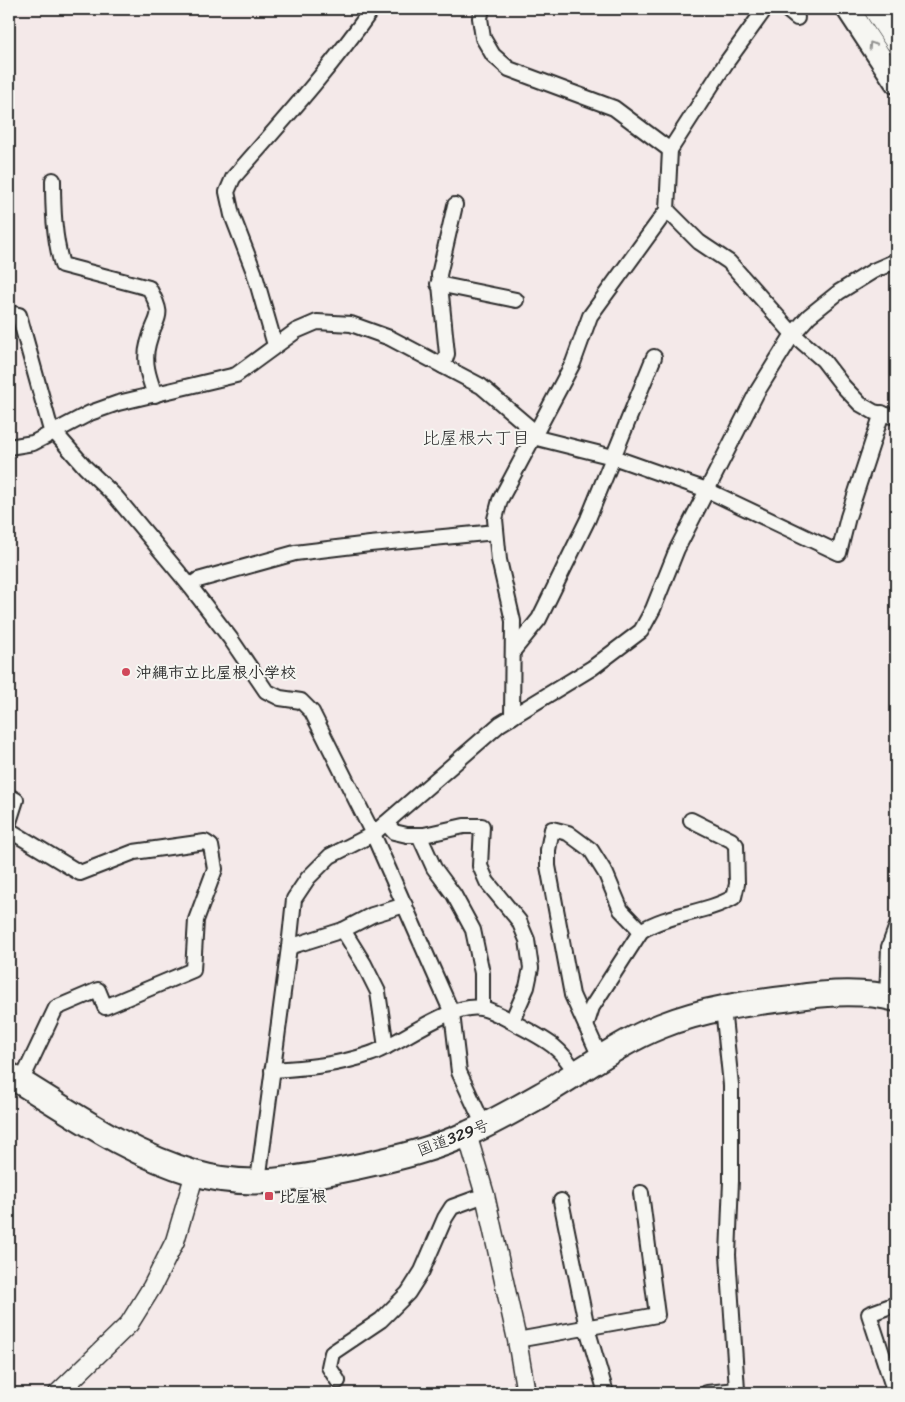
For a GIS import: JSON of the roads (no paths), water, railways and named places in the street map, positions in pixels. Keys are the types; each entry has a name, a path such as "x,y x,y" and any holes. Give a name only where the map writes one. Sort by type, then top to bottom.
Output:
{"highway":[{"name":"国道329号","path":"15,1079 124,1145 146,1156 195,1173 234,1180 287,1180 390,1159 427,1149 476,1130 543,1094 600,1058 659,1026 691,1015 723,1008 814,995 856,994 892,998"}],"main road":[{"path":"848,9 896,82"},
{"path":"875,9 896,41"}],"street":[{"path":"275,345 254,272 232,215 227,192 233,178 302,100 372,9"},
{"path":"482,9 480,18 483,38 493,55 509,69 614,108 670,150"},
{"path":"512,717 513,621 499,560 495,519 500,500 573,363 590,316 666,210 670,150 726,63 765,9"},
{"path":"53,180 52,209 62,265 149,288 158,304 160,316 147,345 146,369 155,394"},
{"path":"443,366 447,354 438,284 455,205"},
{"path":"666,210 699,242 729,262 793,334 823,360 860,404 874,412 896,417"},
{"path":"258,1181 294,899 308,878 330,856 373,834 500,724 592,668 641,632 653,609 677,549 756,392 793,334 809,316 839,292 872,271 896,260"},
{"path":"438,284 516,300"},
{"path":"9,313 19,315 50,427 85,467 116,497 190,586 230,638 266,692 280,698 301,701 312,712 373,834 452,1013 459,1072 476,1130 485,1195 517,1340 526,1393"},
{"path":"9,446 33,443 90,413 118,403 236,375 296,331 317,322 351,324 390,338 481,386 534,434 613,457 707,490 839,553 848,517 882,413"},
{"path":"513,651 539,619 588,519 654,357"},
{"path":"190,586 198,580 296,553 496,532"},
{"path":"9,796 16,800 9,822"},
{"path":"586,1026 592,1007 641,931 652,924 726,902 734,897 737,884 736,845 731,840 691,820"},
{"path":"386,823 394,832 407,835 420,835 464,826 482,826 480,866 487,882 519,922 527,940 531,968 527,987 512,1021"},
{"path":"600,1058 572,995 550,875 548,850 552,829 568,833 591,850 606,874 621,910 641,931"},
{"path":"9,830 80,873 134,852 206,842 211,846 215,869 196,920 193,970 106,1007 98,990 56,1008 15,1079"},
{"path":"420,835 434,868 454,895 473,930 482,973 482,1008"},
{"path":"289,947 343,930 372,914 405,905"},
{"path":"892,998 888,947 896,928"},
{"path":"343,930 364,964 378,992 386,1047"},
{"path":"272,1070 344,1063 372,1054 452,1013 468,1008 482,1008 512,1021 550,1042 568,1061 576,1073"},
{"path":"707,1393 737,1391 728,1255 731,1181 730,1085 723,1008"},
{"path":"58,1393 129,1324 152,1287 175,1241 195,1173"},
{"path":"517,1340 657,1315 641,1193"},
{"path":"338,1381 328,1367 332,1353 381,1320 408,1293 422,1271 445,1218 452,1207 485,1195"},
{"path":"561,1200 587,1328 606,1393"},
{"path":"895,1393 869,1314 896,1304"}],"place":[{"name":"沖縄市立比屋根小学校","path":"126,672"},
{"name":"比屋根","path":"269,1196"}],"district":[{"name":"比屋根六丁目","path":"476,438"}]}
